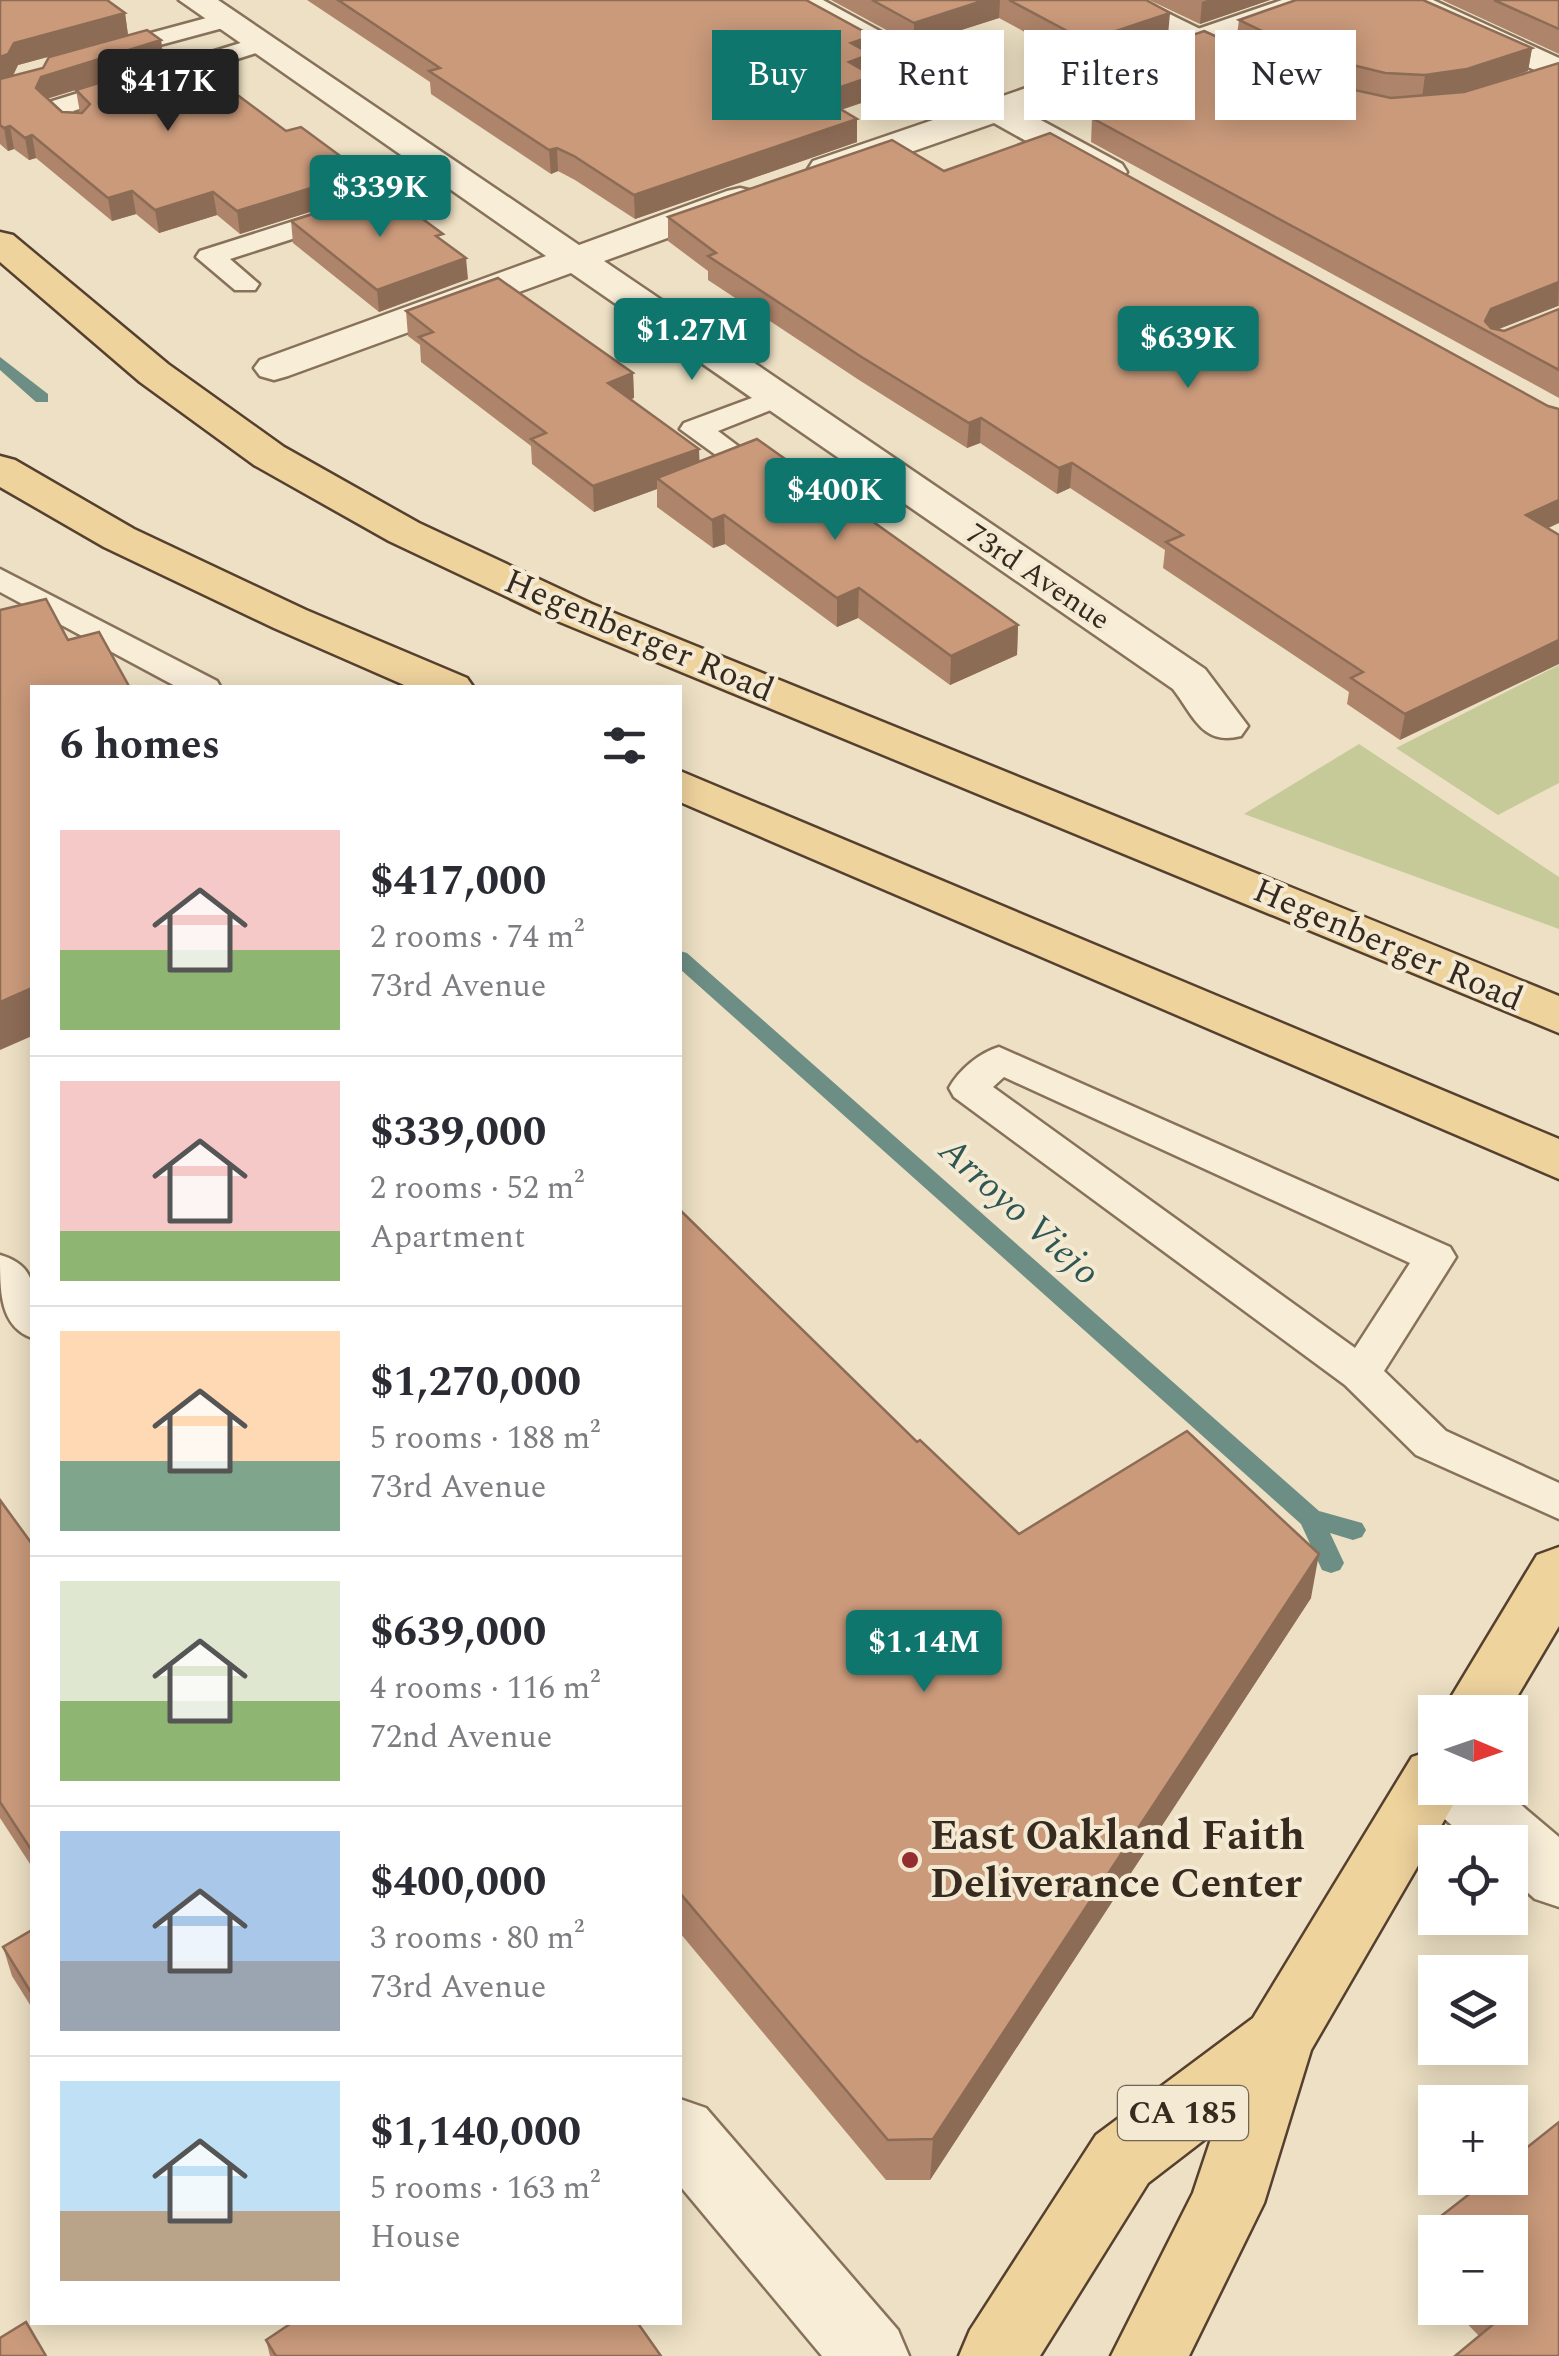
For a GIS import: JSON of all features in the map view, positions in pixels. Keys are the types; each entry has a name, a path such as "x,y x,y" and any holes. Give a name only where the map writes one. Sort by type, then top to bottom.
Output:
{"main road":[{"name":"Hegenberger Road","path":"0,243 154,373 269,456 404,532 576,613 1559,1016"},
{"path":"0,469 119,538 290,619 443,685"},
{"path":"682,786 1559,1160"},
{"path":"1484,1695 1559,1572"},
{"name":"CA 185","path":"1148,2356 1227,2203 1278,2040 1419,1805"},
{"name":"CA 185","path":"997,2356 1122,2159 1278,2040"}],"street":[{"path":"798,0 861,35"},
{"path":"1004,106 1314,0"},
{"path":"1406,0 1550,76"},
{"name":"73rd Avenue","path":"210,6 571,259 1188,679 1225,726"},
{"path":"1004,114 1134,186"},
{"path":"274,368 963,120"},
{"path":"0,1275 30,1314"},
{"path":"1475,1805 1559,1878"},
{"path":"682,2134 871,2356"}],"lane":[{"path":"81,60 210,6"},
{"path":"1146,10 1215,46"},
{"path":"77,127 56,108 260,44"},
{"path":"245,284 210,257 454,178"},
{"path":"732,452 685,420 776,398"},
{"path":"0,579 199,685"},
{"path":"1360,1374 1436,1258 998,1060 968,1088 1360,1374 1431,1443 1559,1502"}],"green space":[{"path":"1559,665 1559,783 1498,815 1396,748"},
{"path":"1359,744 1559,877 1559,929 1244,814"}],"building":[{"path":"0,0 107,0 125,13 14,43 8,54 0,57"},
{"path":"338,0 806,0 861,30 861,40 851,43 861,48 861,58 849,62 861,69 861,80 841,87 841,30 712,30 712,120 841,120 841,109 857,119 634,195 574,156 557,148 549,150 429,71 440,68"},
{"path":"872,0 985,0 914,23"},
{"path":"1009,0 1146,0 1170,13 1119,30 1065,30"},
{"path":"1296,0 1423,0 1532,48 1467,69 1425,75 1385,73 1356,66 1356,30 1260,30 1239,20"},
{"path":"1494,0 1559,0 1559,29"},
{"path":"147,30 161,40 41,77 36,88 62,112 82,113 90,104 76,90 185,56 286,131 301,127 362,172 237,211 213,192 155,210 132,191 108,198 32,135 25,138 10,126 0,125 0,79 43,68 49,57"},
{"path":"1204,31 1215,36 1215,120 1356,120 1356,90 1391,98 1464,92 1559,63 1559,282 1491,309 1485,321 1491,328 1504,331 1559,309 1559,370 1096,120 1195,120 1195,34"},
{"path":"1050,133 1559,409 1559,500 1526,515 1559,535 1559,640 1405,714 1351,678 1363,672 1166,542 1183,535 1072,463 1059,468 981,418 969,423 860,356 708,256 716,253 668,217 892,140 944,171"},
{"path":"385,191 443,234 436,236 466,258 377,290 291,221"},
{"path":"498,278 633,373 608,383 699,449 593,486 531,439 546,433 419,337 433,332 406,311"},
{"path":"757,439 1018,625 951,656 859,588 837,598 724,515 712,520 657,478"},
{"path":"46,599 68,640 99,632 128,685 30,685 30,989 0,1002 0,610"},
{"name":"East Oakland Faith Deliverance Center","path":"682,1212 917,1442 920,1440 1019,1534 1187,1431 1319,1554 933,2139 888,2140 682,1895"},
{"path":"0,1500 30,1541 30,1848 0,1802"},
{"path":"30,1931 30,1991 3,1947"},
{"path":"1559,2122 1559,2356 1455,2356 1492,2325 1528,2325 1528,2215 1442,2215 1468,2195 1528,2195 1528,2147"},
{"path":"26,2322 46,2356 0,2356 0,2338"},
{"path":"288,2325 639,2325 661,2356 276,2356 266,2340"}],"waterway":[{"name":"Arroyo Viejo","path":"0,362 42,398"},
{"name":"Arroyo Viejo","path":"682,960 1311,1518"},
{"name":"Arroyo Viejo","path":"1311,1518 1353,1530"},
{"name":"Arroyo Viejo","path":"1311,1518 1331,1563"}],"place":[{"name":"East Oakland Faith Deliverance Center","path":"910,1860"}]}
